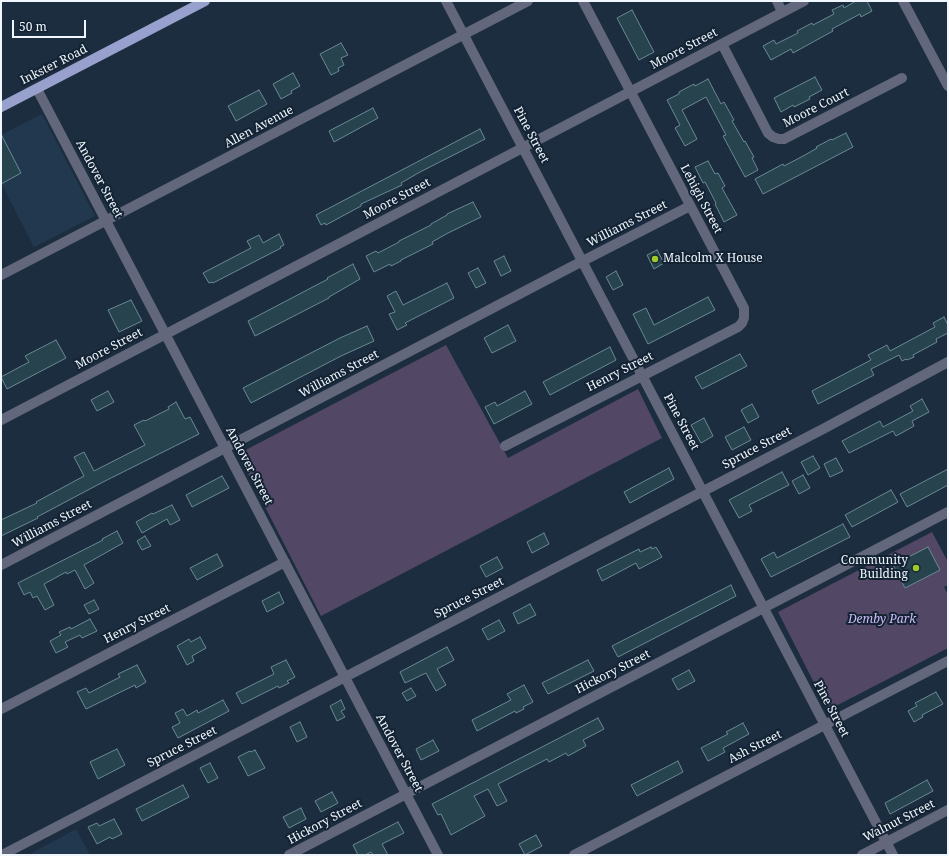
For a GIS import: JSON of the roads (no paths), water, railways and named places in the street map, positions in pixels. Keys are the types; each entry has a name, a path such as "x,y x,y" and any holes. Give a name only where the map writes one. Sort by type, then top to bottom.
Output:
{"main road":[{"name":"Inkster Road","path":"1,107 205,1"}],"street":[{"name":"Pine Street","path":"446,1 893,855"},
{"name":"Allen Avenue","path":"1,275 528,1"},
{"name":"Lehigh Street","path":"584,1 744,308 744,318"},
{"path":"777,1 782,12"},
{"name":"Moore Street","path":"1,420 804,1"},
{"path":"903,1 948,86"},
{"name":"Moore Court","path":"722,44 768,133 779,140 784,139 902,78"},
{"name":"Andover Street","path":"37,89 438,855"},
{"name":"Williams Street","path":"1,565 690,206"},
{"name":"Henry Street","path":"505,446 738,327 744,318"},
{"name":"Spruce Street","path":"2,855 948,362"},
{"name":"Hickory Street","path":"289,855 948,512"},
{"name":"Henry Street","path":"1,709 285,562"},
{"name":"Ash Street","path":"574,855 948,661"},
{"name":"Walnut Street","path":"862,855 948,810"}],"place":[{"name":"Malcolm X House","path":"655,259"},
{"name":"Community Building","path":"916,568"}],"park label":[{"name":"Demby Park","path":"882,620"}]}
